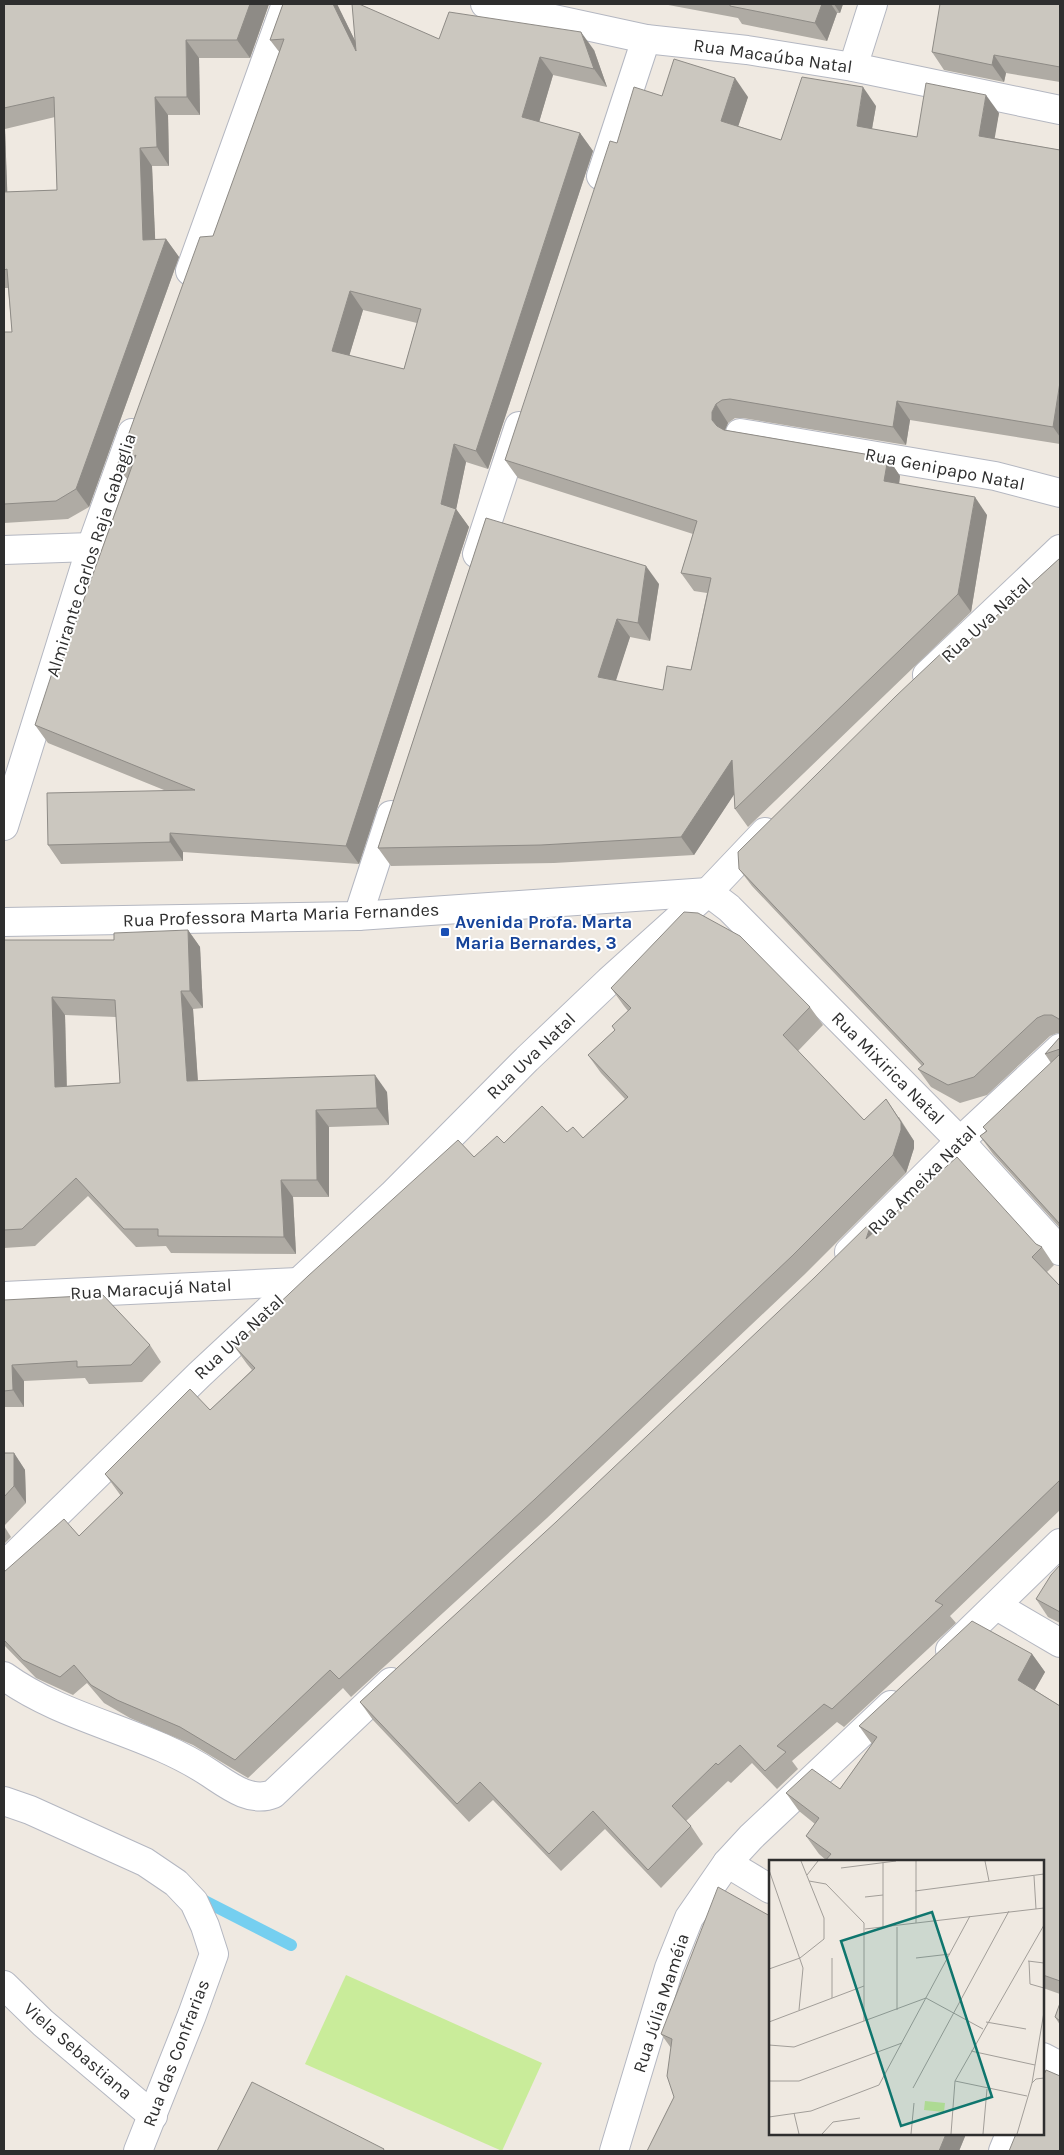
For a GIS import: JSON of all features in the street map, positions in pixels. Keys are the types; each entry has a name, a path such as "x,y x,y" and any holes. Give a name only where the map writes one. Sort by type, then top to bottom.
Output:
{"street":[{"path":"182,294 286,4"},
{"path":"853,67 873,4"},
{"name":"Rua Macaúba Natal","path":"493,5 646,39 747,50 853,67 1060,110"},
{"path":"593,200 646,39"},
{"name":"Almirante Carlos Raja Gabaglia","path":"4,826 91,547 141,406"},
{"path":"469,577 525,407"},
{"name":"Rua Genipapo Natal","path":"740,432 995,476 1060,493"},
{"path":"4,550 91,547"},
{"name":"Rua Uva Natal","path":"912,690 1060,549"},
{"path":"358,916 398,794"},
{"name":"Rua Uva Natal","path":"4,1566 199,1375 392,1196 527,1059 609,981 708,892 780,818"},
{"name":"Rua Professora Marta Maria Fernandes","path":"4,922 358,916 708,892"},
{"name":"Rua Mixirica Natal","path":"708,892 729,908 960,1141 1060,1251"},
{"name":"Rua Ameixa Natal","path":"829,1272 960,1141 1060,1048"},
{"name":"Rua Maracujá Natal","path":"4,1296 298,1282"},
{"path":"932,1667 1060,1543"},
{"path":"997,1606 1060,1643"},
{"path":"4,1676 39,1698 189,1759 229,1786 257,1798 273,1794 407,1668"},
{"name":"Rua Júlia Maméia","path":"614,2151 669,1968 689,1918 727,1863 773,1814 910,1687"},
{"name":"Rua das Confrarias","path":"4,1802 30,1810 120,1850 145,1862 176,1883 194,1902 214,1954 138,2151"},
{"path":"727,1863 769,1889"},
{"name":"Viela Sebastiana","path":"4,1985 43,2023 152,2116"},
{"path":"1044,2058 1060,2066"},
{"path":"1003,2151 1010,2135"}],"green space":[{"path":"346,1975 542,2063 502,2151 305,2064"}],"building":[{"path":"4,4 250,4 237,40 186,40 187,97 155,97 157,147 140,148 143,240 166,239 76,489 56,501 4,504 4,332 12,332 7,269 4,270 4,192 57,190 54,97 4,108"},
{"path":"283,4 333,4 356,51 352,4 359,4 439,39 449,12 581,32 594,69 540,57 522,117 580,133 476,451 454,444 441,504 456,509 346,846 170,833 170,842 48,845 47,793 195,790 35,725 56,661 61,663 136,455 117,466 200,237 213,236 284,39 270,40","holes":["350,291 421,309 404,369 332,351"]},
{"path":"730,4 822,4 815,23 730,6"},
{"path":"940,4 1060,4 1060,67 994,55 992,65 932,52"},
{"path":"674,59 735,78 721,121 781,140 802,77 863,87 857,126 917,137 926,83 986,95 979,136 1060,150 1060,382 1053,427 897,401 893,427 730,399 722,400 716,404 712,412 712,420 724,430 888,458 884,481 975,497 958,594 735,809 732,760 681,837 541,845 378,848 486,518 646,566 638,623 617,619 598,677 663,690 667,666 691,670 711,578 681,573 697,521 505,460 610,141 617,143 634,87 662,96"},
{"path":"1060,558 1060,1022 1059,1019 1052,1015 1044,1015 1037,1018 974,1077 948,1085 918,1069 924,1064 739,869 738,852 950,645 948,660"},
{"path":"684,912 698,913 740,936 810,1007 783,1035 864,1120 886,1099 901,1122 901,1130 893,1155 792,1256 535,1499 339,1679 330,1670 235,1760 180,1727 117,1700 91,1685 74,1665 60,1677 23,1660 4,1640 4,1572 64,1519 79,1536 123,1493 105,1474 190,1389 210,1410 255,1368 234,1346 308,1276 458,1140 474,1157 497,1136 504,1143 542,1106 567,1132 573,1127 583,1138 628,1097 588,1055 615,1030 612,1026 631,1008 611,988"},
{"path":"188,930 190,991 181,991 187,1081 375,1075 377,1108 316,1110 317,1180 281,1180 284,1237 158,1236 158,1229 124,1229 76,1178 22,1229 4,1230 4,940 114,940 114,933","holes":["52,997 115,1000 120,1083 55,1087"]},
{"path":"1060,1037 1060,1049 1045,1054"},
{"path":"1060,1054 1060,1225 980,1136 987,1131 983,1127"},
{"path":"957,1157 1036,1244 1042,1247 1032,1257 1060,1286 1060,1480 935,1601 943,1605 832,1709 824,1704 777,1746 786,1752 765,1771 740,1745 718,1765 716,1763 672,1806 691,1826 648,1870 593,1811 549,1854 480,1782 457,1804 360,1702 556,1522 872,1221 866,1239"},
{"path":"103,1295 150,1345 131,1365 77,1367 77,1361 12,1365 13,1390 4,1391 4,1300"},
{"path":"4,1453 14,1453 14,1486 4,1497"},
{"path":"1060,1565 1060,1612 1036,1599 1051,1575"},
{"path":"972,1621 1032,1654 1018,1680 1060,1706 1060,1981 1044,1975 1044,1860 826,1860 831,1854 806,1836 819,1818 786,1793 812,1769 840,1789 877,1737 859,1726"},
{"path":"718,1887 769,1915 769,2135 946,2135 939,2151 647,2151 674,2097 667,2076 672,2039 661,2034"},
{"path":"1060,2003 1060,2021 1055,2017"},
{"path":"1046,2070 1060,2076 1060,2151 1009,2151 1016,2135 1044,2135 1044,2075"},
{"path":"252,2082 384,2149 383,2151 217,2151"}],"waterway":[{"path":"195,1896 291,1945"}],"place":[{"name":"Avenida Profa. Marta Maria Bernardes, 3","path":"445,932"}]}
